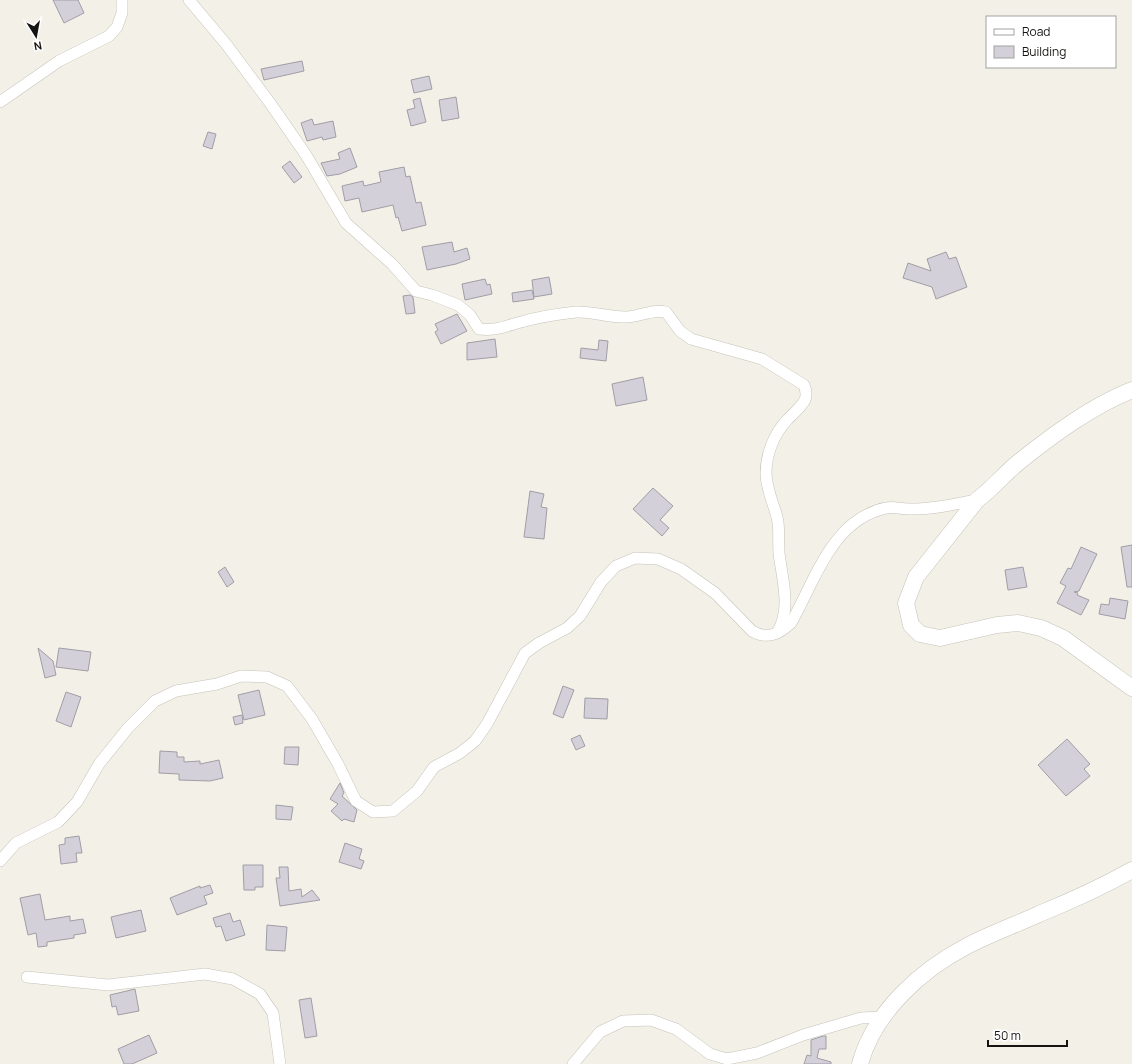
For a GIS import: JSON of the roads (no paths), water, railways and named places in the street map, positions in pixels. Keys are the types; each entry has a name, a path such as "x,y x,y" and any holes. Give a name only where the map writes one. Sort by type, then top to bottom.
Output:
{"main road":[{"path":"1132,390 1091,411 1060,432 1020,461 989,491 977,500 916,577 906,603 907,615 911,625 920,634 940,638 997,625 1018,623 1040,628 1064,638 1132,688"},
{"path":"860,1064 867,1043 883,1017 918,980 941,962 966,947 1097,889 1132,870"}],"street":[{"path":"0,102 59,61 109,36 117,27 122,13 122,0"},
{"path":"189,0 226,44 306,155 346,223 392,264 416,291 432,295 458,305 470,315 479,329 493,330 522,322 577,312 594,312 620,318 633,317 657,310 662,311 666,312 680,332 691,339 762,359 804,385 806,399 785,422 776,435 768,456 766,471 767,484 778,518 779,554 785,584 782,624 776,634"},
{"path":"0,861 16,843 58,822 77,802 99,764 128,728 155,701 176,690 217,684 241,676 267,676 287,686 312,719 338,764 356,801 373,812 393,811 418,791 434,767 460,753 475,741 487,724 525,653 567,628 580,616 601,582 616,566 635,558 658,559 681,569 715,593 752,631 765,636 776,634 791,623 826,555 846,530 859,519 887,508 927,508 977,500"},
{"path":"27,978 108,985 205,974 233,979 260,994 273,1013 280,1064"},
{"path":"573,1064 600,1032 623,1021 651,1020 676,1029 710,1054 727,1059 757,1053 803,1035 861,1018 883,1017"}]}
